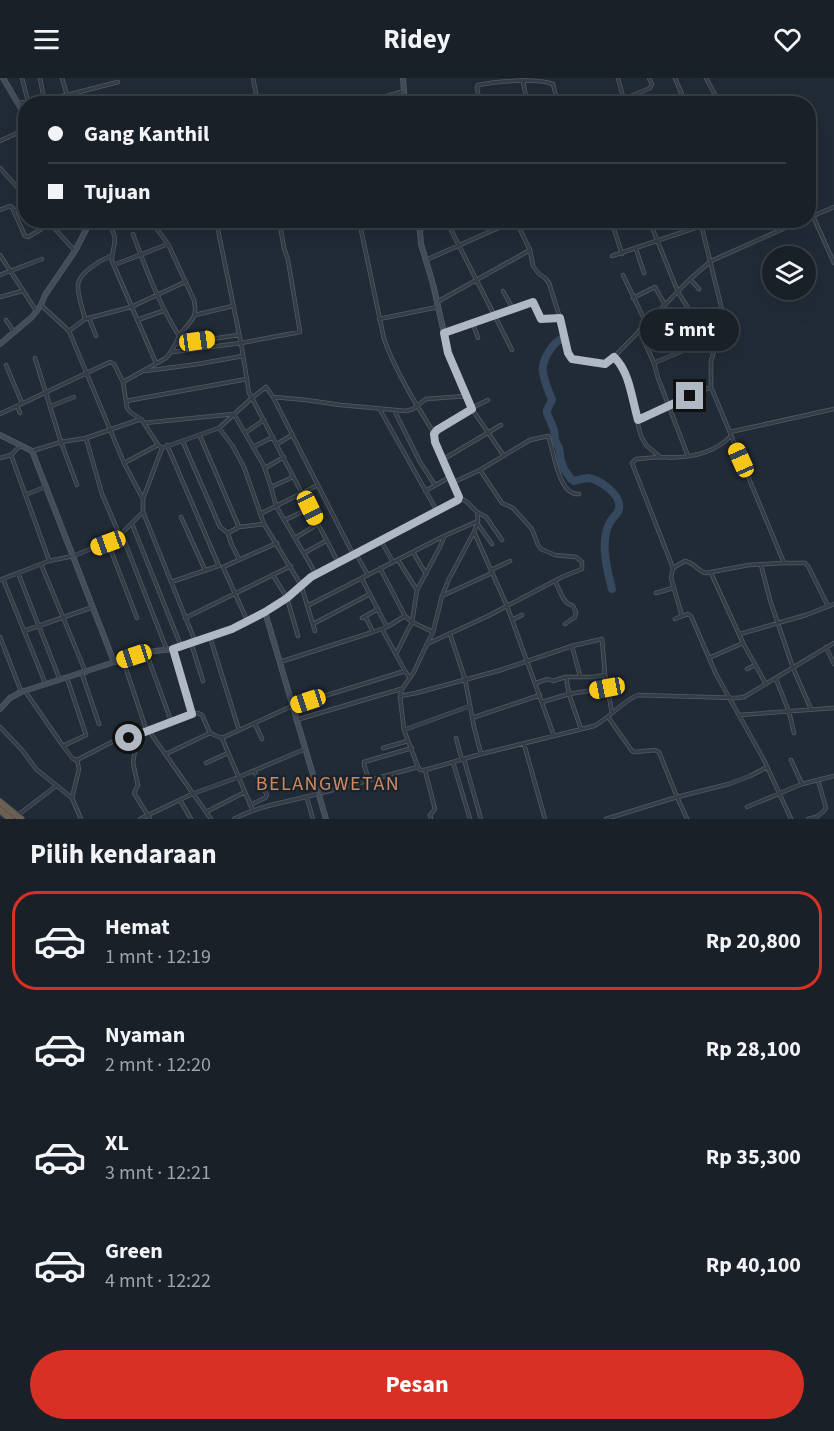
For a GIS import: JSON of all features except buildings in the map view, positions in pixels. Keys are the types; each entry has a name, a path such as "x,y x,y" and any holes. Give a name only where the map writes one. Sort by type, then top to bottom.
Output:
{"highway":[{"path":"0,802 16,818"},
{"path":"0,810 16,818"}],"street":[{"path":"3,78 18,104"},
{"path":"22,78 27,96"},
{"path":"40,78 43,96"},
{"path":"62,78 67,95"},
{"path":"253,78 256,96"},
{"path":"403,78 404,96"},
{"path":"618,78 623,96"},
{"path":"634,96 650,88 652,84 649,78"},
{"path":"675,78 683,96"},
{"path":"706,78 716,96"},
{"path":"479,96 478,86 490,80 537,80 552,83 556,96"},
{"path":"523,80 526,96"},
{"path":"61,96 118,82"},
{"path":"387,96 404,91"},
{"path":"0,141 18,133"},
{"path":"0,168 18,189"},
{"path":"0,210 10,206 15,211 18,220"},
{"path":"816,215 834,207"},
{"path":"15,211 18,208"},
{"path":"816,223 834,263"},
{"path":"20,228 22,233 28,237 40,230"},
{"path":"54,228 75,251"},
{"path":"0,344 37,312 87,228"},
{"path":"111,228 115,240 111,256 114,266 156,364"},
{"path":"123,382 166,358 195,315 195,303 168,244 156,228"},
{"path":"218,228 249,393 338,563"},
{"path":"172,352 300,332 280,228"},
{"path":"361,228 379,319 390,356 417,406 435,433 435,442 459,497 489,521 502,540"},
{"path":"424,228 420,229 421,244 438,304 447,350 472,409 504,456"},
{"path":"450,228 512,350"},
{"path":"426,260 500,228"},
{"path":"519,228 530,250 533,266 549,283 570,358 605,364 711,261 785,228"},
{"path":"614,228 622,254"},
{"path":"652,228 678,292 688,308"},
{"path":"612,256 696,228"},
{"path":"702,228 724,318 711,361 711,387 784,563"},
{"path":"133,234 157,296 179,336"},
{"path":"114,266 168,244"},
{"path":"636,249 644,273"},
{"path":"379,319 438,304 530,250"},
{"path":"0,255 37,312"},
{"path":"96,336 87,319 78,283 96,262 111,256"},
{"path":"0,275 42,259"},
{"path":"622,275 646,323"},
{"path":"690,279 699,289"},
{"path":"69,331 87,319 131,307 185,282"},
{"path":"633,298 655,287 665,305"},
{"path":"0,297 22,291"},
{"path":"503,291 513,309"},
{"path":"444,333 533,302 541,319 560,318"},
{"path":"41,305 69,331 124,463 143,499"},
{"path":"195,315 233,306"},
{"path":"137,320 164,311"},
{"path":"655,313 675,354"},
{"path":"6,320 14,333"},
{"path":"473,324 478,338"},
{"path":"639,330 654,363 688,456"},
{"path":"177,344 239,335"},
{"path":"654,363 720,335"},
{"path":"143,371 150,372 243,356"},
{"path":"614,357 624,372 643,441 660,457"},
{"path":"35,358 77,485"},
{"path":"0,414 112,362 123,382 128,410 143,421 160,446"},
{"path":"6,365 22,403"},
{"path":"126,401 247,379"},
{"path":"124,463 160,446 183,442 219,428 266,387 355,555 368,575"},
{"path":"638,420 711,387"},
{"path":"273,397 406,411 413,409 426,399 467,396"},
{"path":"51,405 74,397"},
{"path":"435,433 488,400"},
{"path":"17,406 20,413"},
{"path":"380,408 437,511"},
{"path":"393,409 420,462 435,485"},
{"path":"682,616 671,578 673,568 632,463 636,459 707,453 723,443 730,434 834,409"},
{"path":"32,451 143,421 234,414"},
{"path":"234,414 265,468 276,506 316,574"},
{"path":"245,433 264,420"},
{"path":"442,460 501,425"},
{"path":"219,428 244,467 264,524 302,585 315,631"},
{"path":"0,435 32,451 114,662"},
{"path":"277,444 292,435"},
{"path":"200,436 239,528"},
{"path":"452,483 480,470 530,441 548,436 560,477 571,493 579,494"},
{"path":"253,447 273,437"},
{"path":"86,438 102,494 170,649 192,714"},
{"path":"183,442 214,516 220,527 228,532 240,560"},
{"path":"0,458 11,455 21,445"},
{"path":"167,445 247,620"},
{"path":"160,446 143,499 143,513 185,618 203,681"},
{"path":"11,455 49,561"},
{"path":"265,468 284,458"},
{"path":"427,644 507,606 562,576 582,569 582,562 576,557 555,555 541,549 532,529 513,508 502,503 480,470"},
{"path":"271,487 293,477"},
{"path":"425,491 450,477"},
{"path":"260,514 318,484"},
{"path":"25,495 45,487"},
{"path":"1,707 10,698 23,692 146,652 170,649 232,629 287,598 316,574 458,500 459,497"},
{"path":"285,520 310,508"},
{"path":"477,512 474,532 442,596 433,632 400,696 404,730 421,770 602,722 638,695 744,697 834,643"},
{"path":"46,685 2,579 49,561 73,556 108,543 121,535 143,513"},
{"path":"182,518 205,570"},
{"path":"309,605 444,536 477,522"},
{"path":"477,522 492,544"},
{"path":"132,524 181,646"},
{"path":"228,532 264,524"},
{"path":"295,538 318,524"},
{"path":"474,532 507,606 554,736"},
{"path":"396,654 412,622 417,590 444,536"},
{"path":"304,553 326,541"},
{"path":"381,541 393,562"},
{"path":"108,543 137,618"},
{"path":"171,582 221,567 277,543"},
{"path":"413,552 426,574"},
{"path":"398,560 417,590"},
{"path":"442,596 510,561"},
{"path":"673,568 687,561 703,573 761,565 806,564 828,606"},
{"path":"41,564 84,673 99,724"},
{"path":"761,565 793,668 811,709"},
{"path":"185,618 291,566"},
{"path":"380,568 405,616 433,632"},
{"path":"18,573 60,680"},
{"path":"711,573 743,643 766,684"},
{"path":"273,575 287,598 297,636"},
{"path":"362,579 387,627"},
{"path":"555,581 563,598 573,606 576,612 575,617 565,624"},
{"path":"656,593 673,588"},
{"path":"314,624 370,594"},
{"path":"740,634 834,604"},
{"path":"24,631 93,606"},
{"path":"374,632 364,617 378,609"},
{"path":"265,612 326,819"},
{"path":"675,619 688,614 691,616 728,697 767,767 791,819"},
{"path":"512,620 522,615"},
{"path":"279,662 374,632 405,616"},
{"path":"382,629 410,678"},
{"path":"450,634 465,679 481,754"},
{"path":"0,637 23,692 73,759 77,760"},
{"path":"210,637 239,730"},
{"path":"400,696 601,639 603,640 610,715 632,752 655,750 659,752 687,819"},
{"path":"709,658 743,643"},
{"path":"572,646 580,676"},
{"path":"826,646 834,664"},
{"path":"146,652 171,721"},
{"path":"123,660 148,731 211,819"},
{"path":"747,669 755,665"},
{"path":"222,738 292,706 405,671"},
{"path":"536,683 566,677 605,675"},
{"path":"566,677 569,694 581,729"},
{"path":"63,746 86,735 67,678"},
{"path":"776,678 794,733"},
{"path":"542,702 569,694 607,688"},
{"path":"296,720 402,689"},
{"path":"472,718 540,695"},
{"path":"404,730 470,706"},
{"path":"739,715 834,709"},
{"path":"77,760 112,742 198,713 202,715 210,733 222,738 253,811"},
{"path":"255,723 262,738"},
{"path":"0,727 36,769 72,798 81,819"},
{"path":"165,754 210,733"},
{"path":"137,735 134,763 138,785 134,793 149,817"},
{"path":"456,738 481,819"},
{"path":"383,748 408,741"},
{"path":"524,744 545,819"},
{"path":"369,780 364,762 412,748"},
{"path":"140,819 149,817 192,794 305,749"},
{"path":"206,763 228,753"},
{"path":"72,798 79,769 77,760"},
{"path":"791,760 802,784"},
{"path":"453,762 470,819"},
{"path":"234,819 253,811 418,767"},
{"path":"606,819 722,786 767,767"},
{"path":"424,770 435,809 430,815 431,819"},
{"path":"250,805 267,795 254,771"},
{"path":"747,807 802,784 834,776"},
{"path":"808,819 817,818 826,808 818,780"},
{"path":"16,818 56,785"},
{"path":"206,812 245,792"},
{"path":"307,797 313,819"},
{"path":"180,800 191,819"}],"waterway":[{"path":"564,338 552,347 544,362 544,375 552,400 547,413 554,430 561,461 571,479 574,481 588,478 597,481 612,491 618,500 619,510 609,524 605,540 605,556 612,589"}],"district":[{"name":"BELANGWETAN","path":"328,783"}],"route":[{"path":"129,738 192,714 173,649 232,629 265,612 278,605 311,577 458,500 459,497 435,442 434,434 472,409 448,353 444,333 533,302 541,319 560,318 570,358 605,364 614,357 616,359 623,369 638,420 690,396"}]}
